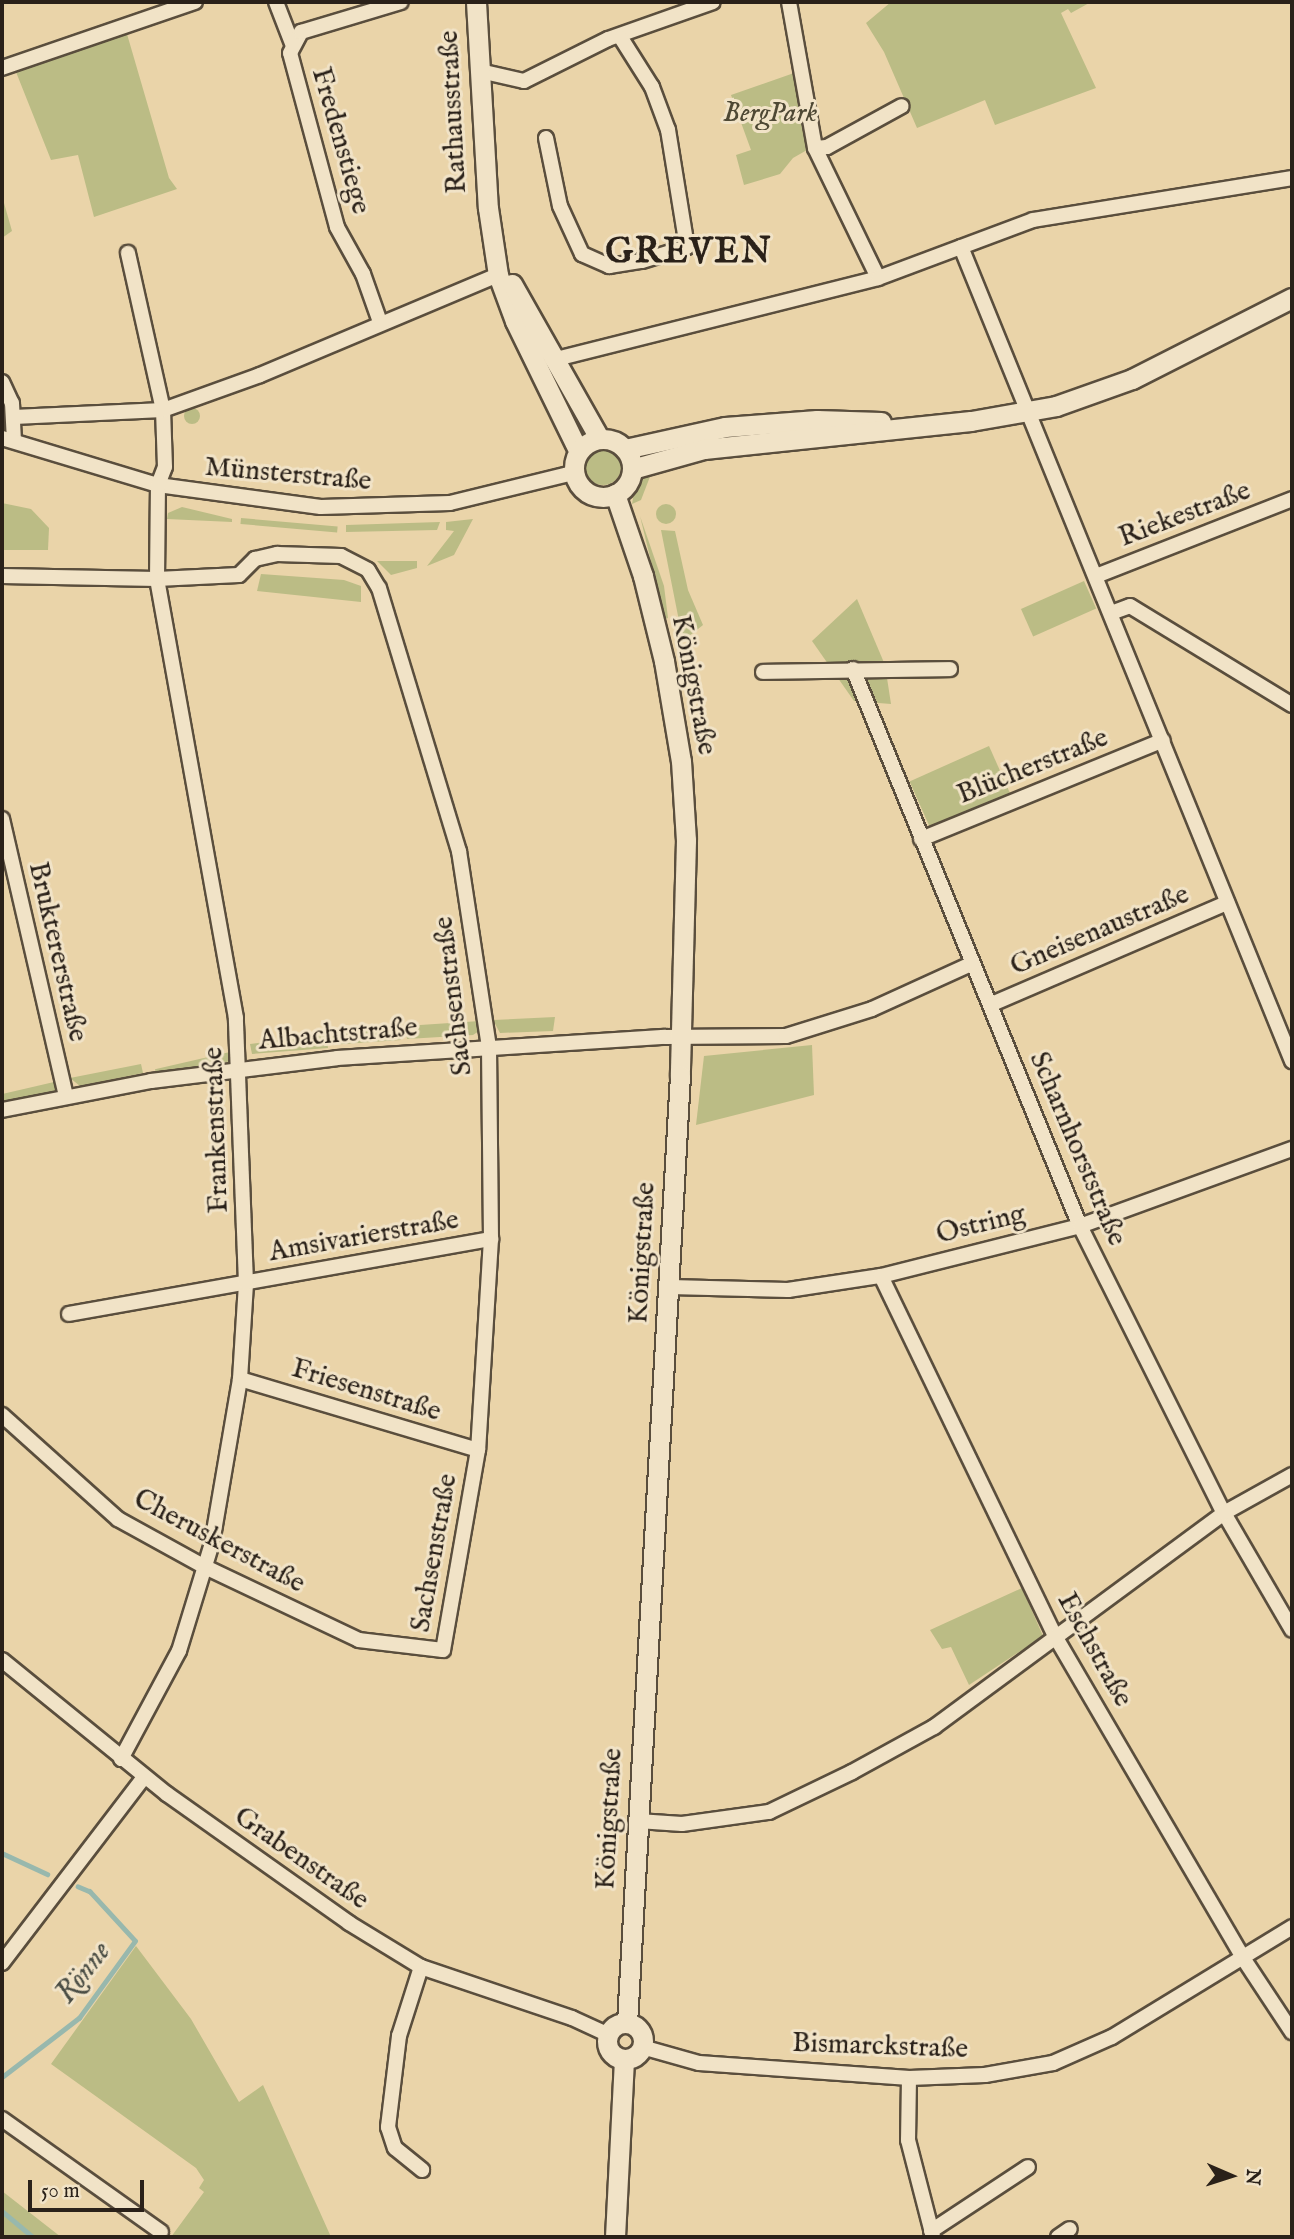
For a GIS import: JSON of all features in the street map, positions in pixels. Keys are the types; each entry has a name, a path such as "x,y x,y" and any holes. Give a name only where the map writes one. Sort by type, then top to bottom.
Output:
{"street":[{"path":"2,68 195,2"},
{"path":"276,2 293,46"},
{"name":"Fredenstiege","path":"380,322 363,274 337,227 292,64 293,46 301,32 401,2"},
{"name":"Rathausstraße","path":"476,2 490,219 503,273"},
{"path":"480,71 524,81 608,39 621,38 713,2"},
{"path":"789,2 815,148 878,278"},
{"path":"546,138 560,206 582,254 610,266 687,247 668,130 652,88 621,38"},
{"path":"815,148 827,146 902,106"},
{"path":"552,360 878,278 1032,220 1292,178"},
{"path":"961,247 1292,1061"},
{"name":"Frankenstraße","path":"121,1759 179,1651 205,1567 240,1379 246,1283 241,1069 228,963 156,579 158,485 165,467 163,410 128,253"},
{"path":"18,416 163,410 260,375 380,322 503,273"},
{"path":"503,273 599,438"},
{"path":"503,273 515,321 578,450 573,473 589,494 615,494 624,488 632,469 625,449 611,439 599,438 578,450"},
{"path":"632,469 704,449 1028,412 1132,379 1292,298"},
{"path":"2,382 18,416 8,440"},
{"path":"625,449 725,427 791,421 914,426"},
{"name":"Münsterstraße","path":"8,440 158,485 321,507 388,508 450,503 573,473"},
{"name":"Königstraße","path":"615,494 652,612 681,761 686,840 670,1287 627,2023"},
{"name":"Riekestraße","path":"1096,576 1292,499"},
{"name":"Sachsenstraße","path":"2,576 156,579 239,575 255,559 277,554 351,558 368,570 379,587 459,851 489,1047 491,1239 478,1450 443,1650"},
{"path":"1111,613 1130,606 1292,705"},
{"name":"Scharnhorststraße","path":"853,669 971,964 992,1004 1080,1226 1224,1513 1292,1630"},
{"path":"763,671 950,669"},
{"name":"Blücherstraße","path":"921,839 1163,740"},
{"name":"Bruktererstraße","path":"2,819 66,1097"},
{"name":"Gneisenaustraße","path":"992,1004 1227,903"},
{"name":"Albachtstraße","path":"2,1110 241,1069 489,1047 681,1036 786,1035 872,1009 971,964"},
{"name":"Ostring","path":"670,1287 788,1290 881,1276 1080,1226 1292,1149"},
{"name":"Amsivarierstraße","path":"69,1314 108,1303 246,1283 491,1239"},
{"name":"Eschstraße","path":"881,1276 1055,1636 1243,1958 1292,2032"},
{"name":"Friesenstraße","path":"240,1379 478,1450"},
{"name":"Cheruskerstraße","path":"2,1415 118,1519 205,1567 359,1640 443,1650"},
{"path":"638,1821 682,1824 769,1812 934,1727 1224,1513 1292,1475"},
{"name":"Grabenstraße","path":"2,1660 121,1759 248,1855 421,1967 572,2018 609,2035"},
{"path":"2,1963 144,1777"},
{"name":"Bismarckstraße","path":"642,2047 699,2063 909,2078 985,2075 1054,2063 1112,2037 1292,1927"},
{"path":"421,1967 400,2036 388,2127 395,2148 422,2170"},
{"path":"627,2023 642,2034 642,2047 624,2059 610,2050 609,2035 627,2023"},
{"path":"615,2237 624,2059"},
{"path":"909,2078 908,2140 932,2234 1028,2167"},
{"path":"2,2119 161,2232"}],"green space":[{"path":"891,2 1091,2 1071,13 1068,9 1061,13 1096,88 995,125 985,100 917,128 884,52 866,23"},
{"path":"127,34 169,178 177,189 94,217 78,155 51,160 16,72"},
{"name":"BergPark","path":"794,73 807,150 793,158 780,174 744,185 736,155 751,150 731,95"},
{"path":"2,196 12,231 2,238"},
{"path":"189,408 195,408 200,416 198,422 189,424 184,419 184,413"},
{"path":"603,449 616,454 621,467 616,480 603,485 590,480 585,467 590,454"},
{"path":"649,466 651,474 641,500 632,504 636,481"},
{"path":"2,503 31,509 49,528 48,550 2,550"},
{"path":"666,504 673,507 676,514 673,521 666,524 659,521 656,514 659,507"},
{"path":"182,507 232,519 232,522 167,519 168,513"},
{"path":"640,516 664,586 668,618 665,619"},
{"path":"241,518 338,526 337,532 240,524"},
{"path":"473,519 454,555 427,566 454,531 446,530 446,522"},
{"path":"440,522 437,530 346,532 346,525"},
{"path":"661,530 675,531 688,590 703,625 683,641"},
{"path":"377,561 417,561 417,568 391,575"},
{"path":"261,574 344,580 361,586 361,602 257,591"},
{"path":"1084,581 1096,608 1033,636 1021,609"},
{"path":"857,599 885,665 891,704 854,701 812,641"},
{"path":"989,746 1010,794 931,829 910,781"},
{"path":"555,1017 553,1031 500,1033 493,1020"},
{"path":"480,1021 479,1031 473,1035 407,1039 405,1026"},
{"path":"400,1026 401,1040 333,1045 332,1031"},
{"path":"326,1034 328,1048 252,1054 250,1044"},
{"path":"812,1045 814,1095 696,1125 704,1056"},
{"path":"230,1052 232,1061 157,1078 155,1069"},
{"path":"141,1064 143,1073 80,1086 70,1078"},
{"path":"54,1082 56,1091 4,1103 2,1094"},
{"path":"1022,1588 1043,1636 969,1685 951,1647 942,1649 930,1630"},
{"path":"136,1946 191,2019 239,2102 263,2085 331,2237 171,2237 204,2192 199,2188 204,2180 196,2168 51,2064"},
{"path":"2,2191 61,2237 2,2237"}],"waterway":[{"name":"Rönne","path":"2,1853 47,1874"},
{"name":"Rönne","path":"2,2077 79,2018 135,1941 90,1892 78,1887"},
{"name":"Rönne","path":"2,2211 33,2237"}],"district":[{"name":"GREVEN","path":"689,253"}]}
